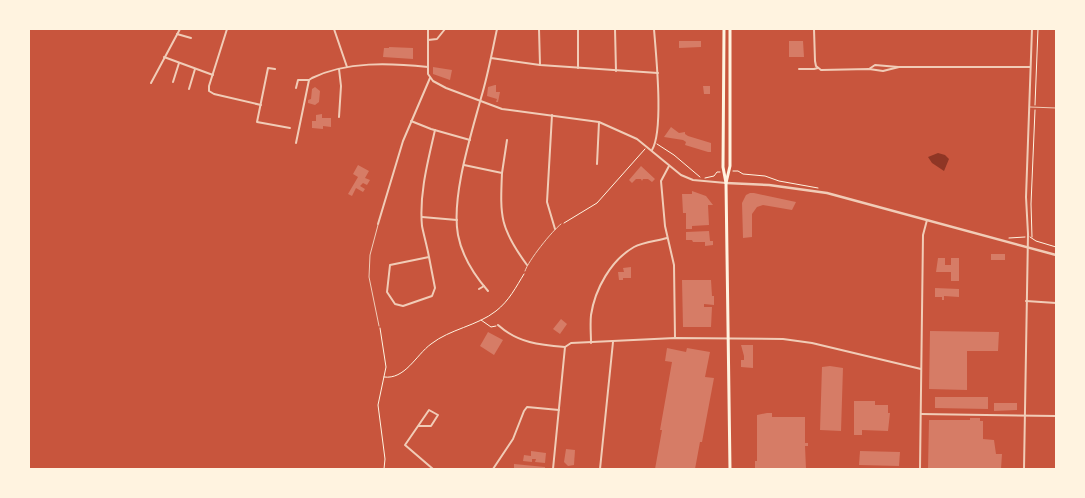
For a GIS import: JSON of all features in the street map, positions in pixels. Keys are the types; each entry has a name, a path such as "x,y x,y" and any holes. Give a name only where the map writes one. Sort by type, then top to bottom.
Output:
{"main road":[{"path":"724,29 723,172 726,183 730,469"},
{"path":"726,183 730,172 730,29"},
{"path":"723,129 730,129"}],"street":[{"path":"151,83 180,29"},
{"path":"227,29 209,89 211,93 261,105"},
{"path":"305,29 324,29"},
{"path":"334,29 343,60 347,67"},
{"path":"378,224 411,121 430,78 428,67 428,29"},
{"path":"428,40 437,39 445,29"},
{"path":"488,292 464,253 458,233 457,220 464,165 497,29"},
{"path":"539,29 540,65"},
{"path":"578,29 578,68"},
{"path":"616,29 616,71"},
{"path":"652,150 656,143 658,73 654,29"},
{"path":"814,29 815,61 818,68"},
{"path":"1024,469 1028,237 1026,197 1032,29"},
{"path":"177,34 191,38"},
{"path":"164,57 212,75"},
{"path":"491,58 540,65 658,73"},
{"path":"173,82 179,63"},
{"path":"296,88 298,80 309,80 347,67 394,64 428,67"},
{"path":"869,69 880,65 899,68 1030,67"},
{"path":"274,69 268,68 257,122 290,128"},
{"path":"798,69 869,69 883,71 899,68"},
{"path":"189,88 195,69"},
{"path":"339,70 341,86 339,117"},
{"path":"430,78 446,88 502,109 599,122 626,133 647,146 681,175 694,180 769,185 821,192 1056,255"},
{"path":"296,143 309,80"},
{"path":"552,115 547,202 555,229"},
{"path":"411,121 435,130 470,140"},
{"path":"597,164 599,122"},
{"path":"429,257 390,265 387,292 395,304 404,306 432,296 435,288 422,218 426,175 435,130"},
{"path":"506,140 502,173 502,218 506,233 527,265"},
{"path":"464,165 502,173"},
{"path":"669,166 661,181 667,238 674,265 675,338"},
{"path":"422,218 457,220"},
{"path":"920,469 923,235 927,220"},
{"path":"591,342 591,315 597,294 608,272 635,246 667,238"},
{"path":"479,289 484,286"},
{"path":"1026,301 1056,303"},
{"path":"498,325 507,334 527,343 566,347 571,343 675,338 783,338 812,343 921,369"},
{"path":"600,469 613,342"},
{"path":"553,469 566,347"},
{"path":"493,469 512,439 527,407 560,410"},
{"path":"418,426 431,426 438,416 429,410 405,444 433,469"},
{"path":"921,414 1056,416"}],"lane":[{"path":"1030,107 1056,108"},
{"path":"378,224 370,255 369,278 380,326"},
{"path":"525,271 527,265 555,229 561,224"}],"path":[{"path":"1038,29 1031,204 1032,237 1036,241 1056,247"},
{"path":"656,143 674,155 698,176 710,177 717,172 723,172"},
{"path":"561,224 597,203 647,146"},
{"path":"730,172 738,171 743,174 765,176 775,180"},
{"path":"1012,238 1028,237"},
{"path":"384,378 396,376 405,370 426,348 438,339 481,320 496,311 507,300 525,271"},
{"path":"481,320 491,327 498,325"},
{"path":"380,326 386,360 378,413 385,459 384,469"}],"shaded area":[{"path":"938,153 945,155 949,159 944,171 932,163 928,157"}],"building":[{"path":"679,41 701,41 701,47 679,48"},
{"path":"789,41 803,41 804,57 789,57"},
{"path":"384,48 413,48 413,59 383,57"},
{"path":"433,67 452,70 450,80 433,74"},
{"path":"496,85 496,92 500,92 498,102 496,102 497,99 487,96 488,87"},
{"path":"703,86 710,86 710,94 704,94"},
{"path":"315,87 320,91 319,102 315,105 308,103 308,100 311,99 312,89"},
{"path":"322,114 322,118 331,118 331,127 323,126 323,129 312,128 312,121 316,121 316,115"},
{"path":"671,127 679,133 685,132 688,136 711,143 711,152 685,145 686,142 683,140 664,137"},
{"path":"358,165 369,171 365,178 370,180 367,185 363,183 360,186 365,189 363,192 356,188 352,196 348,194 358,177 353,174"},
{"path":"641,166 655,179 652,182 648,179 643,179 642,181 641,179 636,179 632,183 629,180"},
{"path":"692,191 706,196 713,205 708,205 709,225 692,226 692,229 686,229 686,213 683,213 682,194 692,194"},
{"path":"750,193 796,202 792,210 763,205 757,207 752,214 752,237 743,238 742,203 746,195"},
{"path":"709,231 710,241 713,241 713,245 705,246 705,242 693,242 692,240 686,240 686,232"},
{"path":"991,254 1005,254 1005,260 991,260"},
{"path":"938,258 945,258 945,265 951,265 951,258 959,258 959,281 951,281 951,272 936,272"},
{"path":"631,267 631,278 623,278 623,280 619,280 618,272 624,272 623,268"},
{"path":"682,280 711,280 714,305 704,304 704,307 712,307 711,327 683,327"},
{"path":"935,288 959,289 959,297 944,296 944,300 942,300 942,297 935,297"},
{"path":"561,319 567,324 560,334 553,329"},
{"path":"930,331 999,332 998,351 967,351 967,390 929,389"},
{"path":"488,332 503,340 494,355 480,346"},
{"path":"741,345 753,345 753,368 741,367 741,360 744,360 744,356"},
{"path":"667,348 686,352 687,348 710,352 705,377 714,378 702,442 700,442 695,469 655,469 672,362 665,361"},
{"path":"830,366 843,368 841,431 820,430 822,367"},
{"path":"935,397 988,397 988,409 935,408"},
{"path":"854,401 875,401 875,405 888,405 888,413 890,413 888,431 862,430 862,435 854,435"},
{"path":"994,403 1017,403 1017,410 994,411"},
{"path":"772,413 772,417 805,417 805,443 808,443 808,446 805,446 806,469 755,469 755,461 757,461 757,415"},
{"path":"970,418 980,418 980,421 983,421 983,439 994,440 996,454 1002,454 1001,469 928,469 929,420 970,420"},
{"path":"566,449 575,450 574,465 568,466 564,462"},
{"path":"531,451 546,453 545,463 535,462 536,459 532,459 532,462 523,461 524,455 531,456"},
{"path":"860,451 900,452 899,466 859,465"},
{"path":"514,464 545,467 545,469 514,469"}]}
